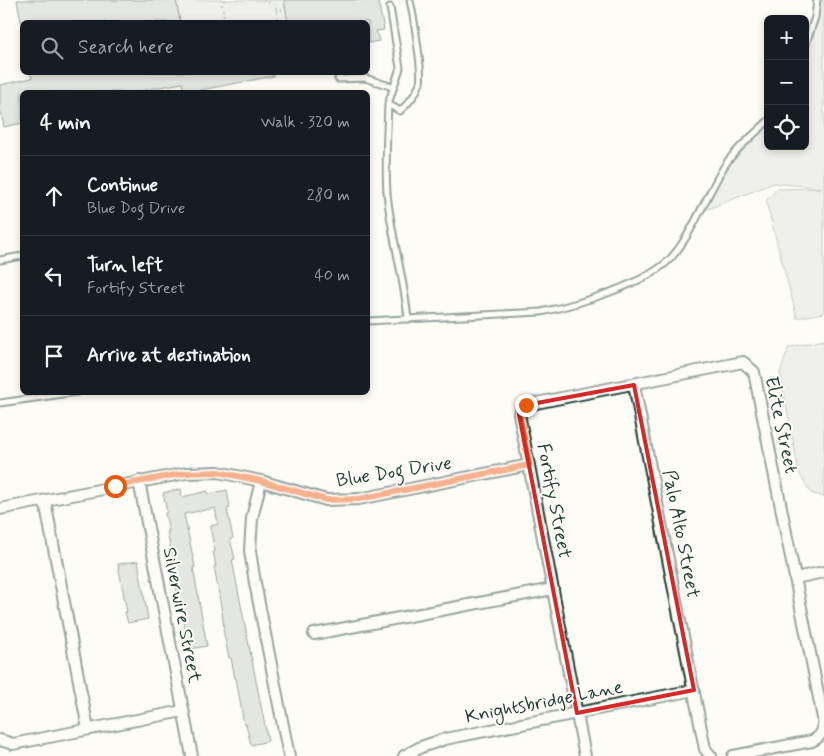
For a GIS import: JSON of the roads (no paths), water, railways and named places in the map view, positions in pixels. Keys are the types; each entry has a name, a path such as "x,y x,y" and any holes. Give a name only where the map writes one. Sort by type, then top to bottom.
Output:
{"street":[{"name":"Elite Street","path":"634,385 743,362 754,372 795,578"},
{"name":"Fortify Street","path":"585,756 519,414 526,405 634,385"},
{"name":"Palo Alto Street","path":"634,385 705,749 711,756"},
{"name":"Blue Dog Drive","path":"0,508 186,473 218,472 261,481 326,500 359,499 529,465"},
{"name":"Silverwire Street","path":"139,481 192,756"},
{"path":"261,481 252,518 250,551 289,756"},
{"path":"44,501 88,729"},
{"path":"733,756 812,741 823,731 823,718 795,578 824,572"},
{"path":"314,634 553,589"},
{"name":"Knightsbridge Lane","path":"404,756 421,747 445,739 694,690"},
{"path":"0,740 13,744 183,711"}],"lane":[{"path":"809,35 815,17 817,0"},
{"path":"388,104 400,111 413,99 421,80 414,14 410,1"},
{"path":"390,7 400,68 388,104 387,193 408,319"},
{"path":"338,79 365,78 393,87"},
{"path":"370,321 541,312 636,283 670,258 727,163 764,125"},
{"path":"0,260 20,256"},
{"path":"0,403 56,395"}]}
